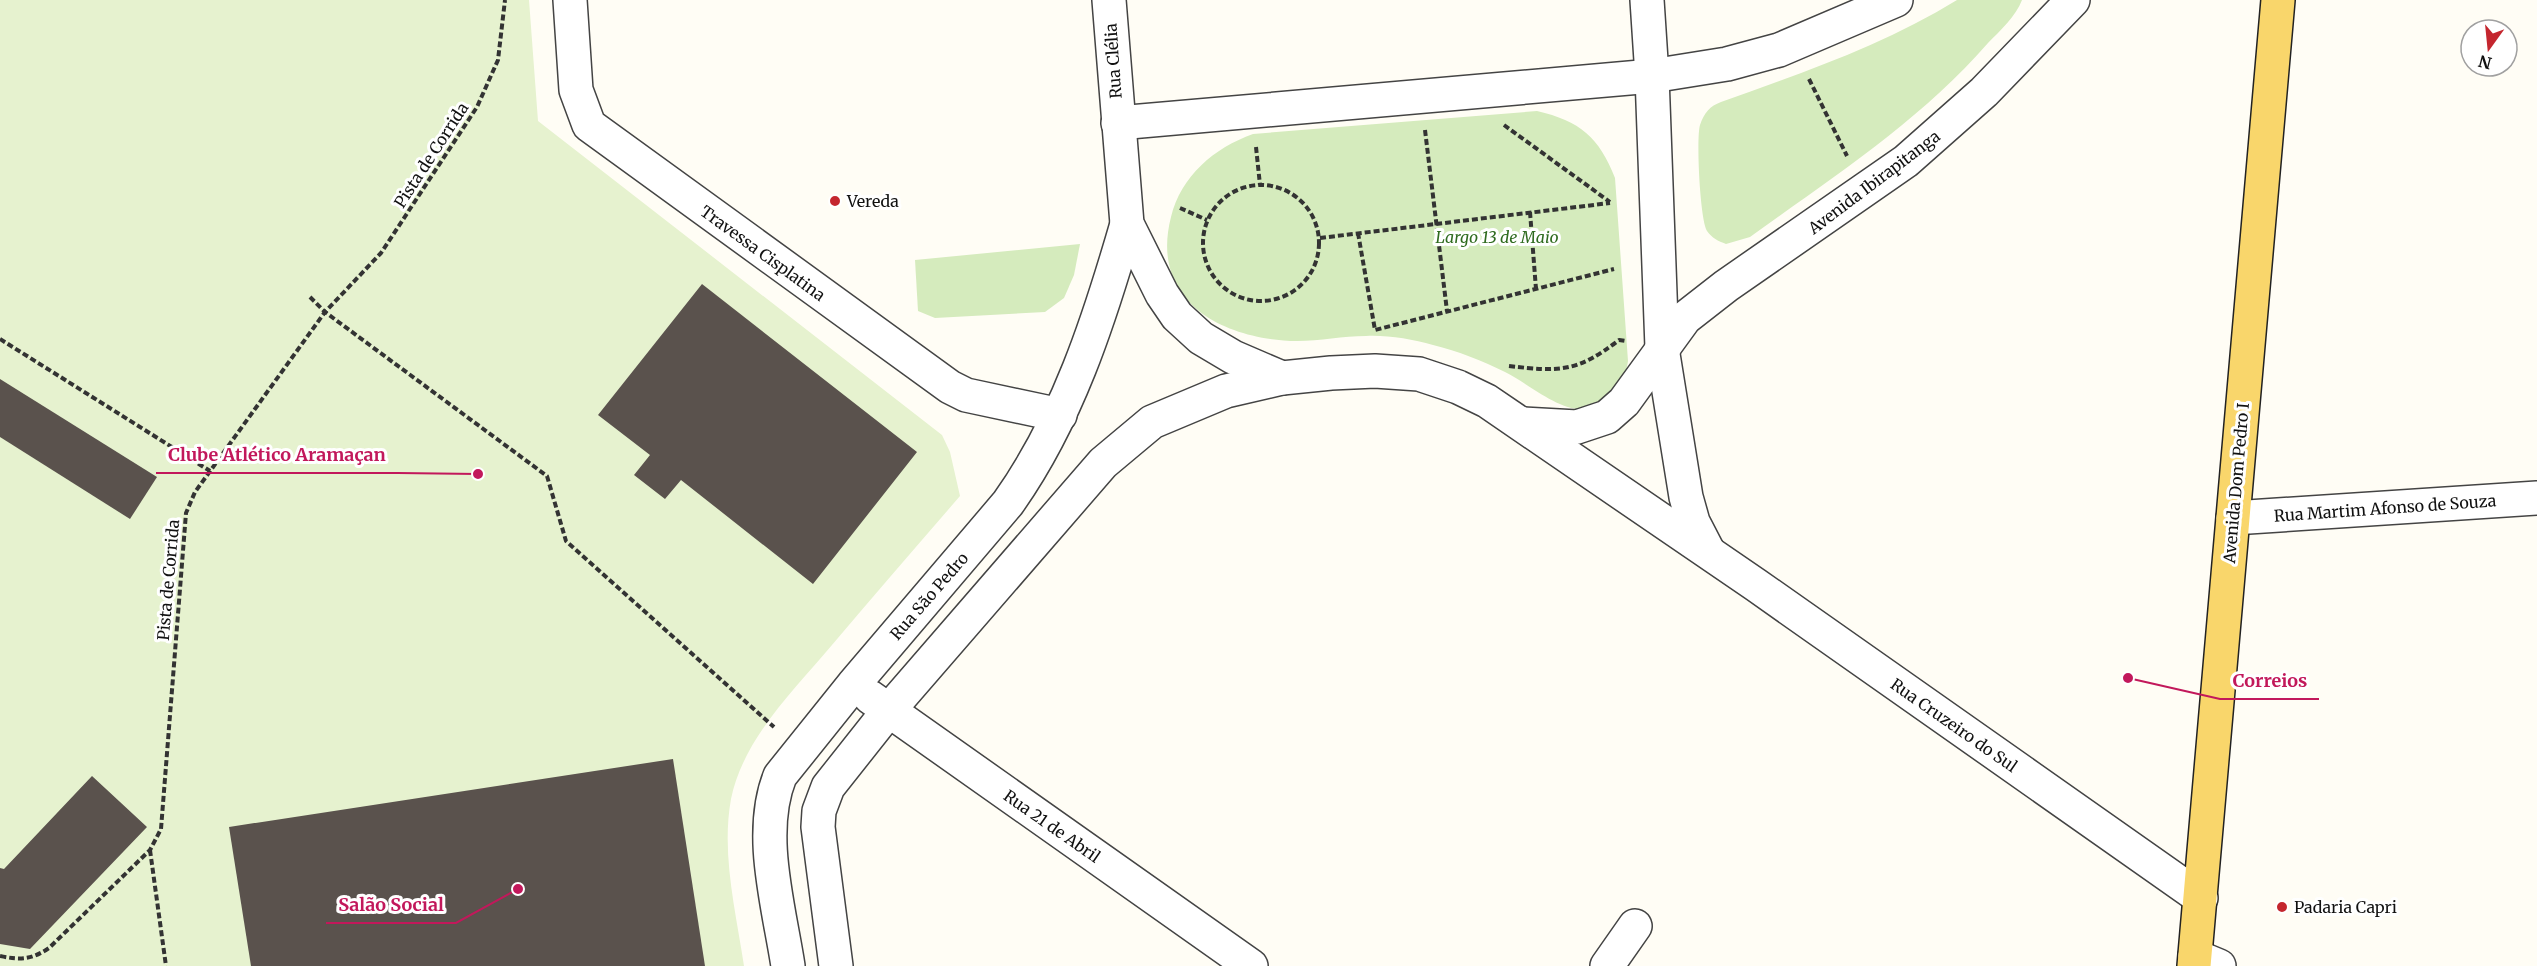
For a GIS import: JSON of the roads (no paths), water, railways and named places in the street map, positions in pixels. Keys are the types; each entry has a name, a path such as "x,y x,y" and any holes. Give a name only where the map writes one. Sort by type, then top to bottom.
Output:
{"main road":[{"name":"Avenida Dom Pedro I","path":"2203,963 2200,898 2278,0"}],"street":[{"name":"Travessa Cisplatina","path":"570,0 576,90 590,125 950,387 966,395 1060,415"},
{"name":"Rua Clélia","path":"1109,0 1118,123"},
{"path":"1647,0 1653,76 1662,348"},
{"path":"1282,378 1233,357 1201,338 1177,316 1162,294 1127,224 1118,123 1653,76 1727,64 1779,50 1896,0"},
{"path":"2033,43 2040,0"},
{"name":"Avenida Ibirapitanga","path":"1521,424 1577,426 1607,417 1624,402 1685,318 1725,286 1776,253 1914,155 1976,100 2073,0"},
{"name":"Rua São Pedro","path":"789,966 768,826 773,793 780,776 853,685 1008,503 1027,476 1060,415 1091,340 1127,224"},
{"name":"Rua Cruzeiro do Sul","path":"1662,348 1686,497 1693,522 1708,551"},
{"path":"836,966 822,873 819,811 822,798 837,773 889,710 1103,463 1124,443 1152,422 1226,391 1282,378 1375,371 1419,374 1458,387 1487,401 1521,424"},
{"name":"Rua Cruzeiro do Sul","path":"1521,424 1708,551 2200,898"},
{"name":"Rua Martim Afonso de Souza","path":"2234,518 2537,498"},
{"name":"Rua 21 de Abril","path":"853,685 1251,966"},
{"path":"1607,966 1635,927"}],"place":[{"name":"Vereda","path":"835,201"},
{"name":"Clube Atlético Aramaçan","path":"478,474"},
{"name":"Correios","path":"2128,678"},
{"name":"Salão Social","path":"518,889"},
{"name":"Padaria Capri","path":"2282,907"}],"park label":[{"name":"Largo 13 de Maio","path":"1497,237"}]}
